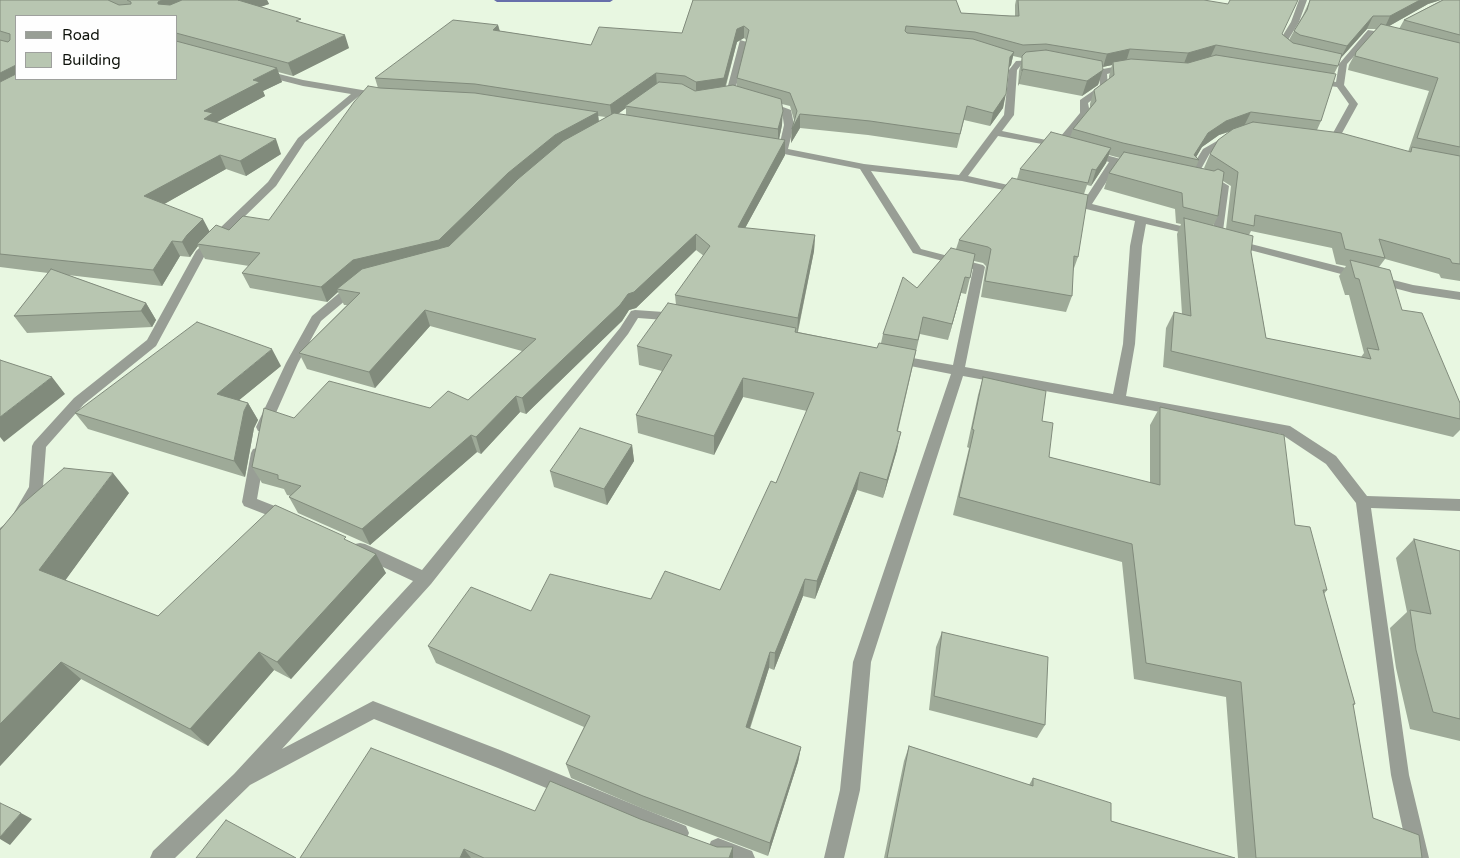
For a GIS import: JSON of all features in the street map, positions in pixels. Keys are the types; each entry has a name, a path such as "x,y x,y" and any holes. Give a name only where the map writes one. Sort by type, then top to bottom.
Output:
{"street":[{"path":"1296,54 1281,45 1295,22 1303,0"},
{"path":"1333,142 1354,104 1340,85 1339,63 1371,32 1389,32 1400,38"},
{"path":"730,95 743,42"},
{"path":"1009,60 1051,63"},
{"path":"962,178 1009,115 1013,70 1019,62"},
{"path":"1077,67 1103,72 1126,67 1142,68"},
{"path":"252,70 303,83 394,97"},
{"path":"1068,148 1085,113 1083,102 1104,87 1103,72"},
{"path":"1305,79 1340,85"},
{"path":"0,537 14,525 36,487 38,446 79,401 152,343 200,253 272,184 301,140 359,92"},
{"path":"710,99 732,94 786,110 789,125 783,150"},
{"path":"997,133 1068,148 1142,167"},
{"path":"1224,186 1195,170 1206,151 1223,139 1238,134"},
{"path":"756,146 864,167 962,178 1028,192"},
{"path":"1086,205 1115,161"},
{"path":"834,858 850,790 862,662 958,371 979,267 917,251 864,167"},
{"path":"1188,178 1224,186"},
{"path":"1217,238 1224,186"},
{"path":"1057,199 1413,289 1460,296"},
{"path":"1119,400 1129,344 1136,246 1141,220"},
{"path":"295,520 249,502 263,428 292,363 316,319 363,280"},
{"path":"160,858 241,781 425,579 624,332 635,314 664,315 693,320"},
{"path":"879,356 1285,430 1331,460 1364,502 1400,774 1419,858"},
{"path":"1364,502 1460,505"},
{"path":"348,543 425,579"},
{"path":"241,781 373,710 500,759 644,820 745,858"}],"building":[{"path":"0,0 108,0 119,5 131,4 127,0 162,0 158,4 170,5 182,0 238,0 301,19 296,21 345,35 288,63 178,34 178,15 15,15 15,66 0,73 0,40 8,42 10,34 0,31"},
{"path":"693,0 956,0 961,13 1019,16 1018,0 1204,0 1228,4 1230,0 1298,0 1282,34 1293,43 1342,54 1338,66 1216,45 1188,53 1130,49 1107,54 1046,44 1023,45 975,32 906,26 905,31 907,33 973,39 1014,52 1010,57 1006,94 993,113 967,106 960,134 870,121 800,114 792,129 797,111 790,93 737,78 749,30 744,26 737,29 724,78 696,82 685,76 656,73 610,105 475,84 375,78 453,20 498,25 493,30 591,45 599,27 682,33"},
{"path":"1310,0 1420,0 1390,16 1373,16 1347,46 1300,35 1294,31 1307,10"},
{"path":"1443,0 1460,0 1460,35 1404,20"},
{"path":"1381,24 1460,43 1460,147 1417,138 1438,78 1355,56 1356,52"},
{"path":"178,42 277,68 253,80 260,82 204,111 213,113 204,119 276,139 240,161 220,155 144,196 203,219 182,242 172,241 153,270 0,254 0,82 15,74 15,80 178,80"},
{"path":"1046,50 1102,61 1103,70 1087,81 1023,69 1022,71 1022,56 1026,52"},
{"path":"1216,55 1336,74 1321,121 1251,112 1226,121 1208,133 1194,155 1199,160 1123,143 1073,129 1096,101 1094,90 1114,75 1113,62 1131,59 1188,63"},
{"path":"659,82 682,84 695,91 733,85 781,99 783,111 778,129 625,106"},
{"path":"368,86 475,93 598,112 555,135 508,173 439,240 353,260 321,287 242,273 260,253 197,244 216,225 229,230 243,216 269,220 354,102"},
{"path":"614,113 785,140 738,227 815,235 798,318 675,295 710,246 696,234 634,292 628,294 620,305 522,398 516,396 476,437 471,435 362,529 289,497 301,486 278,479 278,475 252,467 264,408 294,418 329,381 430,408 448,391 468,400 536,339 425,310 369,372 299,353 360,293 337,289 362,269 449,246 518,179 563,141"},
{"path":"1253,122 1341,133 1411,152 1412,147 1460,156 1460,264 1452,263 1450,259 1379,239 1385,258 1345,249 1341,233 1255,215 1254,226 1232,221 1238,172 1210,154 1218,140 1233,129"},
{"path":"1051,132 1111,148 1096,170 1092,169 1088,183 1020,169"},
{"path":"1124,152 1214,171 1218,169 1224,172 1218,216 1183,207 1182,193 1109,173"},
{"path":"1012,178 1088,195 1078,257 1074,256 1072,296 985,281 991,249 959,240"},
{"path":"1184,218 1253,236 1251,252 1266,338 1371,359 1367,348 1379,350 1359,279 1355,278 1350,260 1390,270 1402,310 1422,313 1460,403 1460,419 1171,351 1174,312 1191,316"},
{"path":"951,248 975,254 970,278 965,277 952,324 923,317 918,340 883,334 903,277 917,288"},
{"path":"51,269 146,303 141,311 14,316"},
{"path":"668,303 796,328 795,332 877,348 879,343 916,350 897,431 901,432 887,480 860,472 817,581 805,579 775,653 770,652 746,727 801,747 770,843 643,796 566,764 590,716 428,646 471,587 531,611 550,574 651,599 665,571 720,590 771,481 776,483 814,393 743,378 714,436 636,415 672,355 637,346"},
{"path":"197,322 272,349 217,394 248,403 244,411 234,461 75,413"},
{"path":"0,360 52,377 0,417"},
{"path":"983,377 1046,391 1042,421 1053,423 1049,457 1160,485 1160,407 1284,435 1295,525 1310,527 1327,590 1323,590 1355,704 1353,704 1373,818 1419,835 1422,858 1256,858 1241,682 1146,663 1132,544 959,497 974,430 972,429"},
{"path":"580,428 632,445 604,489 550,471"},
{"path":"64,468 113,473 39,570 158,616 275,505 346,537 344,539 376,554 277,662 259,652 190,729 61,662 0,724 0,530 20,506"},
{"path":"1414,539 1460,551 1460,719 1433,712 1416,650 1410,610 1431,614"},
{"path":"942,632 1048,657 1045,725 934,696"},
{"path":"909,746 1033,786 1033,778 1111,803 1111,821 1235,858 887,858"},
{"path":"371,748 535,811 550,781 640,819 717,847 733,847 729,858 484,858 464,849 460,858 300,858"},
{"path":"0,803 21,813 0,837"},
{"path":"226,820 296,858 196,858"}],"waterway":[{"path":"497,0 610,0"}]}
